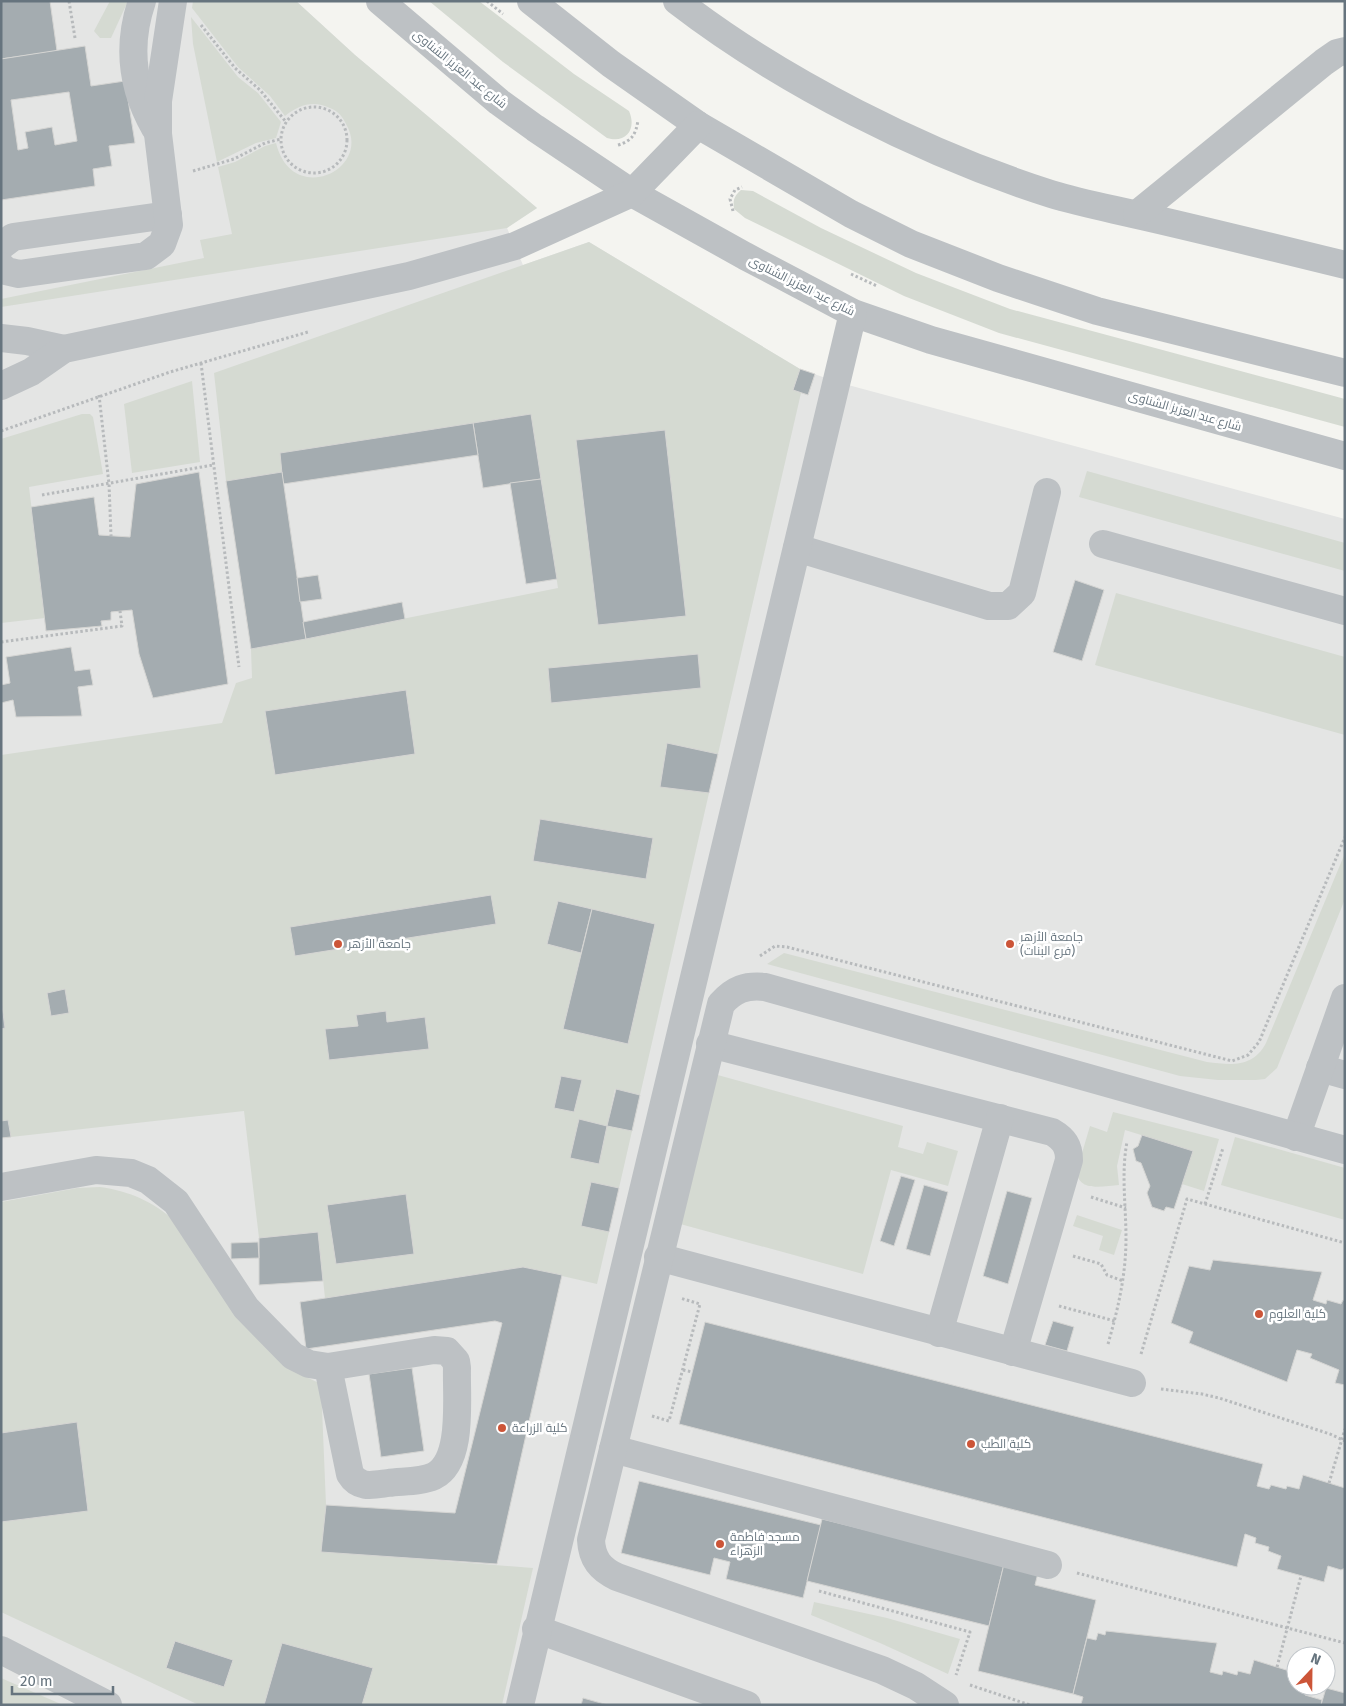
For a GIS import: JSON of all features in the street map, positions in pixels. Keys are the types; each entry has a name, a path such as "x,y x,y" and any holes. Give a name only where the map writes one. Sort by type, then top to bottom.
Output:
{"street":[{"path":"142,1 135,27 132,49 134,72 141,100 158,134"},
{"path":"1,266 6,271 20,274 146,256 162,244 169,225 158,134 158,100 173,1"},
{"name":"شارع عبد العزيز الشناوى","path":"380,1 499,102 632,193 744,256 853,313 940,342 1345,456"},
{"path":"531,1 611,64 698,125 850,214 911,244 998,278 1097,311 1345,373"},
{"path":"682,3 756,56 893,131 1052,194 1345,265"},
{"path":"1137,214 1324,62 1337,52 1345,51"},
{"path":"1,386 31,372 64,349 376,284 455,265 515,246 632,193 698,125"},
{"path":"1,246 13,237 168,215"},
{"path":"520,1705 536,1629 853,313"},
{"path":"1,338 27,340 64,349"},
{"path":"797,548 989,606 1008,606 1022,593 1047,492"},
{"path":"1102,544 1345,612"},
{"path":"950,1692 916,1686 882,1670 606,1572 596,1562 591,1551 591,1540 658,1257 721,1004 729,995 740,988 752,986 765,987 1345,1150"},
{"path":"1296,1137 1332,1071 1345,998"},
{"path":"710,1044 1052,1132 1066,1143 1069,1160 1013,1352"},
{"path":"939,1333 1000,1118"},
{"path":"1,1187 96,1170 131,1173 148,1180 176,1202 235,1293 279,1343 293,1356 310,1364 328,1367 434,1350 447,1351 456,1361 457,1368 454,1445 448,1464 433,1476 423,1479 367,1486 354,1480 350,1474 328,1367"},
{"path":"658,1257 1132,1383"},
{"path":"613,1449 1048,1565"},
{"path":"536,1629 747,1705"},
{"path":"1,1650 108,1705"}],"path":[{"path":"69,1 75,38"},
{"path":"200,24 240,74 260,90 286,122"},
{"path":"317,107 328,110 338,117 344,127 347,139 346,150 340,161 331,169 320,173 308,173 288,162 282,151 281,139 286,122 294,113 317,107"},
{"path":"613,145 630,141 637,131 638,119 635,113"},
{"path":"163,179 226,162 265,143 281,139"},
{"path":"1,431 99,396 316,329"},
{"path":"201,363 239,667"},
{"path":"99,396 109,484 111,536"},
{"path":"42,495 213,465"},
{"path":"1,642 122,626 120,611"},
{"path":"740,988 756,961 764,952 775,946 786,947 1224,1060 1241,1059 1255,1050 1259,1042 1345,837"},
{"path":"1205,1204 1232,1119"},
{"path":"1100,1376 1115,1321 1123,1281 1126,1208 1124,1167 1127,1142"},
{"path":"1061,1188 1126,1208"},
{"path":"1343,1440 1202,1394 1132,1383 1188,1199 1345,1243"},
{"path":"1043,1248 1101,1264 1109,1277 1123,1281"},
{"path":"623,1408 669,1421 700,1304 651,1290"},
{"path":"1029,1297 1115,1321"},
{"path":"683,1370 692,1372"},
{"path":"1329,1483 1345,1429"},
{"path":"1048,1565 1345,1643"},
{"path":"1277,1667 1301,1576"},
{"path":"819,1591 970,1632 950,1692"},
{"path":"964,1683 1030,1705"}],"shaded area":[{"path":"1,1 296,1 355,55 537,208 507,228 523,265 589,242 800,369 837,382 1345,519 1345,1705 1,1705"},
{"path":"110,1 128,1 111,38 100,38 94,31"},
{"path":"193,1 296,1 355,55 537,208 507,228 1,307 1,299 204,258 200,240 232,234 218,167 235,162 265,146 276,143 285,163 297,174 312,177 327,175 340,167 349,155 351,140 346,124 340,114 333,109 312,104 296,109 285,116 270,96 238,67 192,8"},
{"path":"429,1 479,1 574,74 629,111 632,124 628,134 620,139 607,138 503,62"},
{"path":"191,17 238,77 258,93 281,122 276,138 256,143 217,162 193,44"},
{"path":"741,190 753,191 821,228 916,273 1010,309 1345,399 1345,427 999,333 904,296 745,218 734,209 734,198"},
{"path":"589,242 800,369 793,390 801,393 718,754 667,743 660,786 709,793 640,1095 615,1089 607,1126 632,1131 619,1188 591,1182 581,1225 609,1232 597,1284 523,1267 325,1298 318,1232 259,1238 244,1111 11,1137 8,1120 1,1121 1,1029 5,1028 1,998 1,755 222,723 236,683 252,678 251,649 558,588 531,414 280,453 282,472 226,481 214,373","holes":["665,430 686,616 598,625 576,441","697,654 701,688 551,703 548,668","406,690 415,754 275,775 265,711","540,820 653,838 646,879 533,861","491,895 495,924 296,956 291,927","559,901 655,924 628,1044 563,1029 581,953 547,944","64,990 51,1016 47,993","386,1011 387,1022 425,1017 429,1049 329,1060 326,1029 358,1026 357,1015","561,1076 582,1081 574,1112 554,1108","579,1119 607,1126 599,1164 571,1158","406,1194 414,1254 336,1264 327,1205"]},
{"path":"192,381 200,462 132,473 124,404"},
{"path":"82,414 90,414 93,417 103,474 29,487 45,618 1,623 1,439"},
{"path":"1087,471 1345,543 1345,571 1079,497"},
{"path":"1116,593 1345,657 1345,735 1095,665"},
{"path":"1345,853 1345,899 1277,1068 1265,1079 1218,1080 1180,1076 767,964 784,953 1207,1062 1241,1063 1255,1057 1266,1043"},
{"path":"714,1074 903,1126 898,1147 923,1154 927,1142 958,1151 948,1186 891,1170 863,1274 673,1222"},
{"path":"1113,1112 1219,1139 1204,1191 1182,1184 1193,1151 1125,1130 1117,1166 1119,1185 1099,1187 1086,1185 1081,1182 1077,1170 1090,1126 1107,1132"},
{"path":"1235,1137 1345,1168 1345,1220 1221,1185"},
{"path":"100,1187 130,1194 158,1208 175,1221 302,1375 321,1384 326,1505 321,1551 533,1568 502,1705 362,1705 372,1668 282,1643 264,1705 199,1705 1,1612 1,1522 88,1510 77,1423 1,1433 1,1202 77,1188","holes":["175,1641 233,1660 166,1668"]},
{"path":"1077,1215 1122,1230 1114,1255 1099,1250 1103,1236 1073,1226"},
{"path":"814,1602 887,1618 960,1639 948,1674 880,1643 811,1615"},
{"path":"1,1678 63,1705 1,1705"}],"building":[{"path":"1,1 50,1 57,51 1,59"},
{"path":"85,46 91,86 125,81 135,143 109,146 112,166 93,169 95,186 1,200 1,59","holes":["69,92 77,141 55,145 52,127 25,132 28,148 18,150 11,100"]},
{"path":"800,369 815,374 808,395 793,390"},
{"path":"531,414 541,479 483,488 473,423"},
{"path":"473,423 478,455 283,484 280,453"},
{"path":"665,430 686,616 598,625 576,440"},
{"path":"199,472 228,684 153,698 139,654 132,610 111,612 111,620 101,621 102,626 46,631 31,507 94,497 99,535 130,537 136,484"},
{"path":"282,472 306,639 251,649 226,481"},
{"path":"541,479 557,579 526,584 510,483"},
{"path":"318,575 322,599 300,602 297,578"},
{"path":"1075,580 1104,590 1082,661 1053,652"},
{"path":"402,602 405,619 306,639 303,622"},
{"path":"71,647 75,671 90,669 93,685 78,687 82,716 16,717 13,700 1,703 1,685 10,683 6,657"},
{"path":"698,654 701,688 551,703 548,668"},
{"path":"406,690 415,754 275,775 265,711"},
{"path":"667,743 718,754 709,793 660,787"},
{"path":"540,819 653,838 646,879 533,861"},
{"path":"491,895 496,924 295,956 290,927"},
{"path":"558,901 592,909 581,953 547,944"},
{"path":"592,909 655,924 628,1044 563,1029"},
{"path":"65,989 69,1013 51,1016 47,993"},
{"path":"1,998 5,1028 1,1029"},
{"path":"386,1011 387,1022 425,1017 429,1049 329,1060 325,1029 358,1026 356,1015"},
{"path":"561,1076 582,1080 574,1112 554,1108"},
{"path":"616,1089 640,1095 632,1131 607,1126"},
{"path":"579,1119 607,1126 599,1164 570,1158"},
{"path":"8,1120 11,1137 1,1138 1,1121"},
{"path":"1142,1135 1193,1151 1174,1209 1166,1207 1164,1211 1152,1207 1147,1193 1150,1186 1141,1163 1136,1161 1133,1149 1138,1146"},
{"path":"901,1176 915,1180 894,1246 880,1241"},
{"path":"591,1182 619,1188 609,1232 581,1226"},
{"path":"924,1185 948,1192 930,1256 906,1249"},
{"path":"1007,1191 1032,1198 1008,1284 983,1276"},
{"path":"406,1194 414,1254 336,1264 327,1205"},
{"path":"318,1232 323,1281 259,1285 259,1238"},
{"path":"258,1242 259,1258 231,1259 231,1243"},
{"name":"كلية العلوم","path":"1213,1260 1322,1272 1313,1300 1326,1304 1327,1300 1341,1304 1343,1300 1345,1301 1345,1385 1335,1383 1339,1370 1310,1358 1312,1354 1297,1350 1287,1382 1189,1343 1193,1332 1171,1323 1189,1266 1210,1270"},
{"name":"كلية الزراعة","path":"523,1267 562,1275 497,1564 321,1552 326,1505 455,1513 502,1323 495,1321 306,1349 300,1302"},
{"path":"1053,1321 1074,1327 1067,1351 1045,1345"},
{"name":"كلية الطب","path":"705,1322 1263,1464 1257,1486 1269,1489 1271,1485 1286,1489 1287,1486 1299,1489 1303,1475 1345,1488 1345,1568 1341,1570 1328,1566 1324,1582 1277,1569 1281,1556 1268,1551 1269,1547 1255,1543 1256,1538 1245,1534 1237,1567 679,1424"},
{"path":"412,1368 424,1451 381,1457 369,1374"},
{"path":"77,1422 88,1511 1,1522 1,1433"},
{"name":"مسجد فاطمة الزهراء","path":"639,1481 821,1525 803,1598 726,1579 730,1562 714,1558 710,1575 621,1553"},
{"path":"822,1519 1004,1564 989,1626 807,1581"},
{"path":"1004,1564 1038,1573 1035,1585 1096,1600 1073,1694 978,1671"},
{"path":"1106,1631 1217,1643 1210,1672 1222,1675 1223,1671 1237,1675 1238,1671 1250,1674 1254,1660 1286,1670 1286,1696 1308,1696 1322,1700 1321,1705 1081,1704 1083,1697 1073,1694 1087,1638 1096,1640 1098,1633 1105,1635"},
{"path":"175,1641 233,1660 224,1687 166,1668"},
{"path":"282,1643 373,1668 362,1705 264,1705"},
{"path":"1336,1691 1345,1693 1345,1705 1321,1705 1324,1696 1336,1696"},
{"path":"583,1698 608,1705 581,1705"}],"place":[{"name":"جامعة الأزهر","path":"338,944"},
{"name":"جامعة الأزهر (فرع البنات)","path":"1010,944"},
{"name":"كلية العلوم","path":"1259,1314"},
{"name":"كلية الزراعة","path":"502,1428"},
{"name":"كلية الطب","path":"971,1444"},
{"name":"مسجد فاطمة الزهراء","path":"720,1544"}]}
